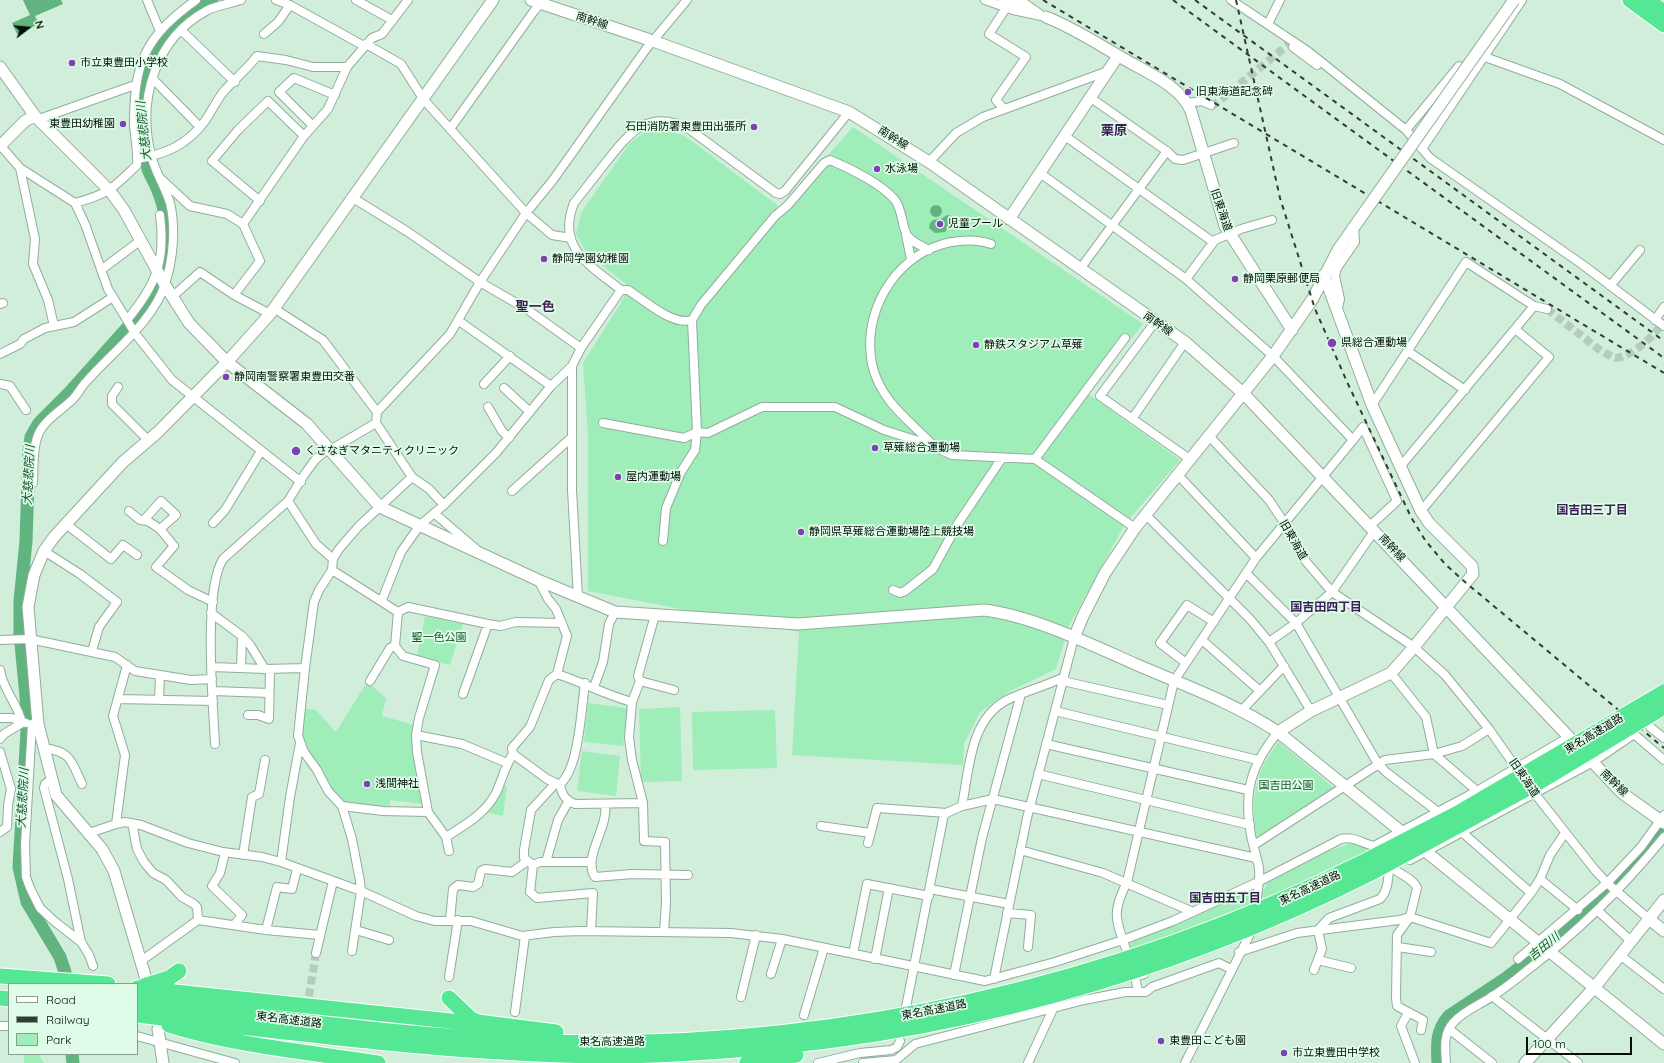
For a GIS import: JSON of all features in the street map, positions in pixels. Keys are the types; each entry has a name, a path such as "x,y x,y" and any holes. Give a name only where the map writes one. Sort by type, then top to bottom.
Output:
{"highway":[{"path":"1630,0 1664,25"},
{"path":"1647,0 1664,12"},
{"name":"東名高速道路","path":"138,1000 290,1021 476,1038 616,1042 681,1040 798,1031 868,1022 965,1003 1034,987 1136,956 1220,926 1298,894 1381,867 1458,813 1664,692"},
{"name":"東名高速道路","path":"138,1015 403,1046 476,1052 616,1056 798,1046 908,1028 1004,1010 1106,981 1202,948 1292,912 1381,867 1536,784 1664,707"},
{"path":"140,984 144,986 160,982 179,971"},
{"path":"0,976 94,983"},
{"path":"140,984 498,1026 601,1036 681,1040"},
{"path":"449,998 471,1019 498,1026"},
{"path":"747,1063 847,1047 1004,1010"},
{"path":"138,1015 190,1032 228,1040 378,1063"}],"street":[{"path":"147,0 160,31"},
{"path":"75,203 97,197 110,191 137,165 134,127 136,85 144,55 160,31 174,16 196,0"},
{"path":"33,483 34,454 38,435 47,423 75,397 85,383 134,332 154,306 165,285 170,263 172,219 170,203 151,157 146,125 148,97 158,59 181,30 207,11 241,0"},
{"path":"276,0 290,5 401,64 424,100 526,213 552,236 570,238"},
{"path":"356,0 392,20"},
{"path":"243,224 260,202 304,136 328,109 347,67 372,38 382,34 408,0"},
{"path":"93,966 90,955 80,942 54,922 40,908 26,876 25,845 35,724 28,618 29,596 34,574 44,551 66,524 123,462 148,440 228,362 273,312 424,100 493,0"},
{"path":"444,506 429,489 412,477 376,422 378,412 450,334 480,282 526,213 553,180 653,41 687,0"},
{"path":"985,0 1005,4 1046,17"},
{"path":"1231,0 1327,66 1406,130 1430,158 1664,326"},
{"path":"1268,24 1280,0"},
{"path":"994,979 1030,806 1074,638 1083,616 1105,573 1135,528 1210,437 1292,330 1312,300 1324,275 1354,227 1514,0"},
{"path":"1422,149 1522,0"},
{"path":"450,129 539,1"},
{"name":"南幹線","path":"539,1 848,112 929,162 1185,342 1244,394 1324,476 1622,793 1663,820"},
{"path":"1005,4 1020,3 1046,17 1081,32 1169,86 1187,103 1202,101 1211,105"},
{"path":"1004,109 996,100 1026,57 989,34 1005,4"},
{"path":"264,34 278,22 290,5"},
{"path":"181,30 234,82"},
{"path":"1288,44 1324,70 1327,66"},
{"path":"137,159 151,157 171,151 179,146 200,127 225,90 257,56 286,60 313,67 347,67"},
{"path":"1009,219 1118,56"},
{"path":"1485,57 1560,84 1664,140"},
{"path":"1406,130 1459,66 1475,72"},
{"path":"0,67 37,117 110,191 124,210 165,285 189,323 228,362 296,414 330,449 380,507 538,580 615,612 798,624 984,610 1004,612 1074,638 1242,710 1278,732 1344,787 1427,852 1510,921 1664,1044"},
{"path":"929,162 956,133 983,117 1108,71"},
{"path":"313,126 279,92 294,78 335,95"},
{"path":"153,79 200,127"},
{"path":"136,85 25,121 1,144 20,168 75,203 85,224 108,289 134,332 172,380 301,482"},
{"path":"1091,98 1167,151 1175,159 1179,160 1234,143"},
{"path":"260,202 212,161 238,130 268,101 304,136"},
{"name":"旧東海道","path":"1187,103 1228,234 1292,330"},
{"path":"692,320 686,322 674,320 628,290 621,290 579,256 573,247 568,227 570,213 574,203 627,135 639,127 659,122 679,124 689,129 776,193 780,194 785,191 848,112"},
{"path":"1065,136 1213,242"},
{"path":"1080,269 1167,151"},
{"path":"663,541 666,508 681,472 695,450 697,432 692,320 701,305 775,216 788,205 824,163 830,160 860,176 891,196 902,215 911,260"},
{"path":"20,168 35,239 33,264 48,300 54,326"},
{"path":"1040,173 1186,279 1273,356 1353,440"},
{"path":"159,177 190,206 227,214 243,224 260,261 234,295"},
{"path":"354,198 408,232 480,282 528,310 581,348"},
{"path":"127,320 144,299 152,285 157,270 162,234 160,215"},
{"path":"1186,279 1213,242 1228,234 1272,220"},
{"path":"1337,312 1340,299 1335,276 1337,268 1355,242 1354,227"},
{"path":"906,234 929,250"},
{"path":"101,270 141,240"},
{"path":"935,447 888,400 879,383 872,364 870,339 876,310 888,284 911,260 929,250 950,242 979,241 991,244"},
{"path":"1610,286 1640,250"},
{"path":"1372,405 1409,352 1466,262 1534,306 1547,309"},
{"path":"172,297 200,272 234,295 273,312 323,340 378,412"},
{"path":"1257,898 1259,867 1250,825 1248,790 1252,772 1258,760 1278,732 1311,711 1391,673 1473,574 1472,566 1429,523 1421,511 1372,405 1324,275"},
{"path":"382,600 401,552 420,525 444,506 496,453 551,386 572,366 581,348 621,290"},
{"path":"0,354 20,344 24,339 45,328 74,322 113,297"},
{"path":"1400,467 1534,306"},
{"path":"1655,320 1664,307"},
{"path":"458,321 551,386"},
{"path":"1155,322 1100,396 1191,460"},
{"path":"1421,511 1549,357 1515,329"},
{"path":"1035,459 1126,338"},
{"path":"1132,419 1185,342"},
{"path":"1409,352 1465,390"},
{"path":"484,384 510,356"},
{"path":"572,366 572,490 578,597"},
{"path":"0,384 10,386 26,410"},
{"path":"118,387 112,396 112,404 148,440"},
{"path":"504,388 530,412"},
{"path":"488,407 502,431 508,438"},
{"path":"603,424 684,438 697,432 708,434 762,407 835,407 884,430 935,447 952,455 1035,459 1135,528"},
{"path":"215,744 212,691 211,613 217,568 223,559 288,501 315,460 330,449 376,422"},
{"path":"1126,948 1116,913 1118,900 1127,882 1174,681 1256,558 1363,427 1397,501 1373,528 1332,592 1296,623 1269,642"},
{"path":"512,491 572,437"},
{"name":"旧東海道","path":"1210,437 1269,500 1285,524 1303,558 1332,592 1414,647 1445,675 1489,729 1534,794 1607,883 1664,931"},
{"path":"213,523 225,510 262,451"},
{"path":"893,590 900,592 905,591 933,569 957,525 1002,458"},
{"path":"1179,476 1256,558"},
{"path":"352,951 361,891 352,839 342,806 328,791 317,770 304,752 298,736 299,715 314,602 319,590 332,570 333,559 351,534 412,477"},
{"path":"144,520 160,501 176,515 160,529"},
{"path":"288,501 316,544 333,559"},
{"path":"129,511 140,520 148,521 160,529 174,546 156,567 188,590 213,602"},
{"path":"434,513 473,545 477,551"},
{"path":"1146,515 1250,618 1269,642 1311,711"},
{"path":"66,524 110,559 123,545 137,556"},
{"path":"44,551 80,574 117,602 99,627 92,651"},
{"path":"332,570 382,600 398,612"},
{"path":"1246,573 1296,623 1378,764 1386,772 1438,812"},
{"path":"446,837 475,819 486,808 495,794 507,763 513,754 512,748 530,727 548,680 557,674 567,636 556,609 548,599 538,580"},
{"path":"1186,663 1160,643 1187,605 1214,622"},
{"path":"398,612 408,607 500,626 516,622 562,623"},
{"path":"398,612 395,646 403,656 435,665 419,718 416,735 417,752 428,812 446,837 449,851"},
{"path":"594,687 603,662 609,624 615,612"},
{"path":"211,613 242,636 267,669 270,693 269,719 258,715 248,715"},
{"path":"655,615 638,676 640,681 632,702 629,738 632,760 643,803 644,841 665,842 664,873 666,903 664,932"},
{"path":"463,694 488,624"},
{"path":"241,668 242,636"},
{"path":"0,640 17,641 30,639 115,657 135,671 190,680 212,679"},
{"path":"1202,640 1260,691"},
{"path":"370,681 390,648 395,646"},
{"path":"116,824 125,754 113,716 119,699 127,665"},
{"path":"1242,710 1284,666"},
{"path":"212,667 267,669 305,668"},
{"path":"0,670 4,686 19,711 22,723"},
{"path":"1391,673 1426,717 1434,754 1477,791"},
{"path":"557,674 594,687 614,697 632,702"},
{"path":"159,700 160,675"},
{"path":"962,806 979,730 998,706 1021,694 1064,679 1168,705"},
{"path":"640,681 674,690"},
{"path":"584,683 581,715 571,768 558,784 531,810 524,850 530,864 530,892 537,898 593,892 591,931"},
{"path":"212,691 270,693"},
{"path":"954,975 982,838 1021,694"},
{"path":"119,699 213,701"},
{"path":"1055,711 1258,760"},
{"path":"0,718 12,718 22,723 35,724"},
{"path":"0,739 4,734 22,723"},
{"path":"35,724 44,748 51,780 60,800 102,849 114,871 141,961 140,984"},
{"path":"1650,727 1664,738"},
{"path":"1254,845 1385,760 1434,754 1462,746 1489,729"},
{"path":"1138,990 1135,978 1307,911 1381,867 1427,852 1463,833 1593,762 1634,734 1664,760"},
{"path":"416,735 462,744 507,763"},
{"path":"89,833 116,824 132,823 164,832 188,843 225,853 262,857 281,862 361,891 416,916 435,921 471,921 525,936 554,932 591,931 721,932 782,939 985,981 1123,940 1193,912 1258,882 1341,839 1357,839 1374,846 1477,791 1569,737"},
{"path":"281,862 290,797 300,742"},
{"path":"1046,744 1248,790"},
{"path":"44,748 57,750 69,756 82,784"},
{"path":"0,752 2,764 11,789 8,805 7,827 0,832"},
{"path":"513,754 558,784 568,802 575,804 643,803"},
{"path":"243,855 252,797 259,794 265,760"},
{"path":"1038,774 1250,825"},
{"path":"51,780 45,784 44,788 70,886 80,942"},
{"path":"868,843 877,808 947,812 962,806 993,799 1030,806 1256,858"},
{"path":"546,862 558,820 568,802"},
{"path":"605,804 606,816 591,862 596,877 623,874 664,873 688,875"},
{"path":"342,806 383,811 428,812"},
{"path":"906,1007 930,892 944,814 947,812"},
{"path":"1518,959 1578,910 1607,883 1641,847 1663,820"},
{"path":"132,823 137,849 144,862 153,873 166,880 182,897 197,907 198,920"},
{"path":"821,826 870,833"},
{"path":"1463,833 1531,893"},
{"path":"1240,952 1297,933 1399,920 1410,917 1491,943 1531,893 1540,879 1550,855 1566,833"},
{"path":"1446,1063 1446,1039 1449,1029 1458,1017 1492,996 1550,953 1618,892 1664,838"},
{"path":"1318,930 1330,918 1380,899 1384,896 1388,885 1381,867 1367,844"},
{"path":"1020,850 1103,873 1127,882 1193,912"},
{"path":"225,853 220,873 212,886 242,915 234,925"},
{"path":"449,977 454,920 453,889 458,885 473,887 478,884 481,871 485,869 512,872 530,864 546,862 591,862"},
{"path":"1381,867 1416,884 1417,892 1410,917 1398,935 1396,998 1398,1006 1408,1013 1423,1020 1421,1030"},
{"path":"266,930 277,887 292,889 297,869"},
{"path":"1540,879 1578,910"},
{"path":"316,954 333,881"},
{"path":"853,954 867,884 889,888 970,896 1009,904"},
{"path":"875,959 889,888"},
{"path":"1525,1063 1594,988 1664,900"},
{"path":"1598,911 1631,941"},
{"path":"1007,913 1031,915 1028,947"},
{"path":"141,961 198,920 266,930 320,935"},
{"path":"356,930 389,940"},
{"path":"1314,970 1322,948 1318,930"},
{"path":"1185,1063 1231,969 1250,934"},
{"path":"515,1012 525,936"},
{"path":"741,997 756,936"},
{"path":"771,974 782,939"},
{"path":"1398,947 1431,952"},
{"path":"804,1016 824,948"},
{"path":"1620,954 1664,989"},
{"path":"1318,960 1351,968"},
{"path":"863,1063 891,1062 901,1058 916,1044 1084,1000 1138,990 1146,992 1152,986 1219,963 1231,969"},
{"path":"1492,996 1578,1063"},
{"path":"1028,1063 1053,1009"},
{"path":"1408,1013 1401,1026 1415,1063"},
{"path":"158,1029 163,1063"},
{"path":"1449,1029 1492,1063"},
{"path":"138,1036 236,1063"},
{"path":"818,1063 864,1053 891,1050 896,1047 900,1041"}],"green space":[{"name":"草薙総合運動場","path":"853,127 1143,324 1087,393 1180,460 1125,524 1069,626 1056,669 1010,691 980,712 964,744 963,765 792,755 799,632 588,591 588,436 583,363 624,298 626,284 586,252 576,234 581,213 629,144 642,134 663,129 685,136 781,208"},
{"name":"聖一色公園","path":"425,616 463,624 450,665 417,657"},
{"path":"367,682 386,698 382,716 414,725 412,737 423,804 390,800 390,809 342,802 327,784 321,768 305,748 301,739 303,708 316,710 336,732"},
{"path":"588,703 627,708 623,746 584,742"},
{"path":"680,707 682,781 641,782 639,709"},
{"path":"775,710 777,768 693,770 692,712"},
{"name":"国吉田公園","path":"1279,742 1334,788 1257,839 1254,812 1256,788 1264,764"},
{"path":"582,751 620,756 616,796 577,791"},
{"path":"502,786 507,786 503,816 486,812"},
{"path":"1351,843 1368,847 1370,850 1264,900 1262,895 1267,883 1329,851"},
{"path":"1243,894 1250,897 1252,904 1185,932 1132,950 1130,945 1135,939 1188,920 1237,895"},
{"path":"24,1055 39,1055 44,1063 24,1063"}],"shaded area":[{"path":"23,0 61,0 63,4 35,16 39,24 17,34 12,23 30,15"},
{"name":"児童プール","path":"934,205 938,205 942,211 938,217 934,217 930,213 930,209"},
{"name":"児童プール","path":"947,215 951,216 953,220 945,232 935,233 929,228 930,223 933,220 941,219"}],"waterway":[{"name":"大慈悲院川","path":"65,972 60,957 27,902 19,867 27,731 26,696 20,634 20,601 26,541 29,451 31,437 39,423 69,393 136,318 161,283 168,255 169,244 167,221 161,198 149,171 144,154 140,123 141,91 149,61 161,40 205,2 212,0"},
{"name":"吉田川","path":"1438,1063 1438,1038 1442,1027 1449,1016 1505,979 1535,956 1630,871 1664,829"},
{"path":"72,1055 73,1063"}],"tunnel":[{"path":"1211,105 1214,105 1289,44"},
{"path":"1547,309 1601,351 1615,358 1629,354 1643,344 1664,320"},
{"path":"307,1008 316,953"}],"railway":[{"path":"1043,0 1664,373"},
{"path":"1173,0 1664,358"},
{"path":"1195,0 1664,341"},
{"path":"1236,0 1280,198 1315,309 1348,384 1411,517 1425,540 1445,564 1664,748"}],"place":[{"name":"市立東豊田小学校","path":"72,63"},
{"name":"旧東海道記念碑","path":"1188,92"},
{"name":"東豊田幼稚園","path":"123,124"},
{"name":"石田消防署東豊田出張所","path":"754,127"},
{"name":"水泳場","path":"877,169"},
{"name":"児童プール","path":"940,224"},
{"name":"静岡学園幼稚園","path":"544,259"},
{"name":"静岡栗原郵便局","path":"1235,279"},
{"name":"県総合運動場","path":"1332,343"},
{"name":"静鉄スタジアム草薙","path":"976,345"},
{"name":"静岡南警察署東豊田交番","path":"226,377"},
{"name":"草薙総合運動場","path":"875,448"},
{"name":"くさなぎマタニティクリニック","path":"296,451"},
{"name":"屋内運動場","path":"618,477"},
{"name":"静岡県草薙総合運動場陸上競技場","path":"801,532"},
{"name":"浅間神社","path":"367,784"},
{"name":"東豊田こども園","path":"1161,1041"},
{"name":"市立東豊田中学校","path":"1284,1053"}],"district":[{"name":"栗原","path":"1114,131"},
{"name":"聖一色","path":"535,307"},
{"name":"国吉田三丁目","path":"1592,510"},
{"name":"国吉田四丁目","path":"1326,607"},
{"name":"国吉田五丁目","path":"1225,898"}]}
